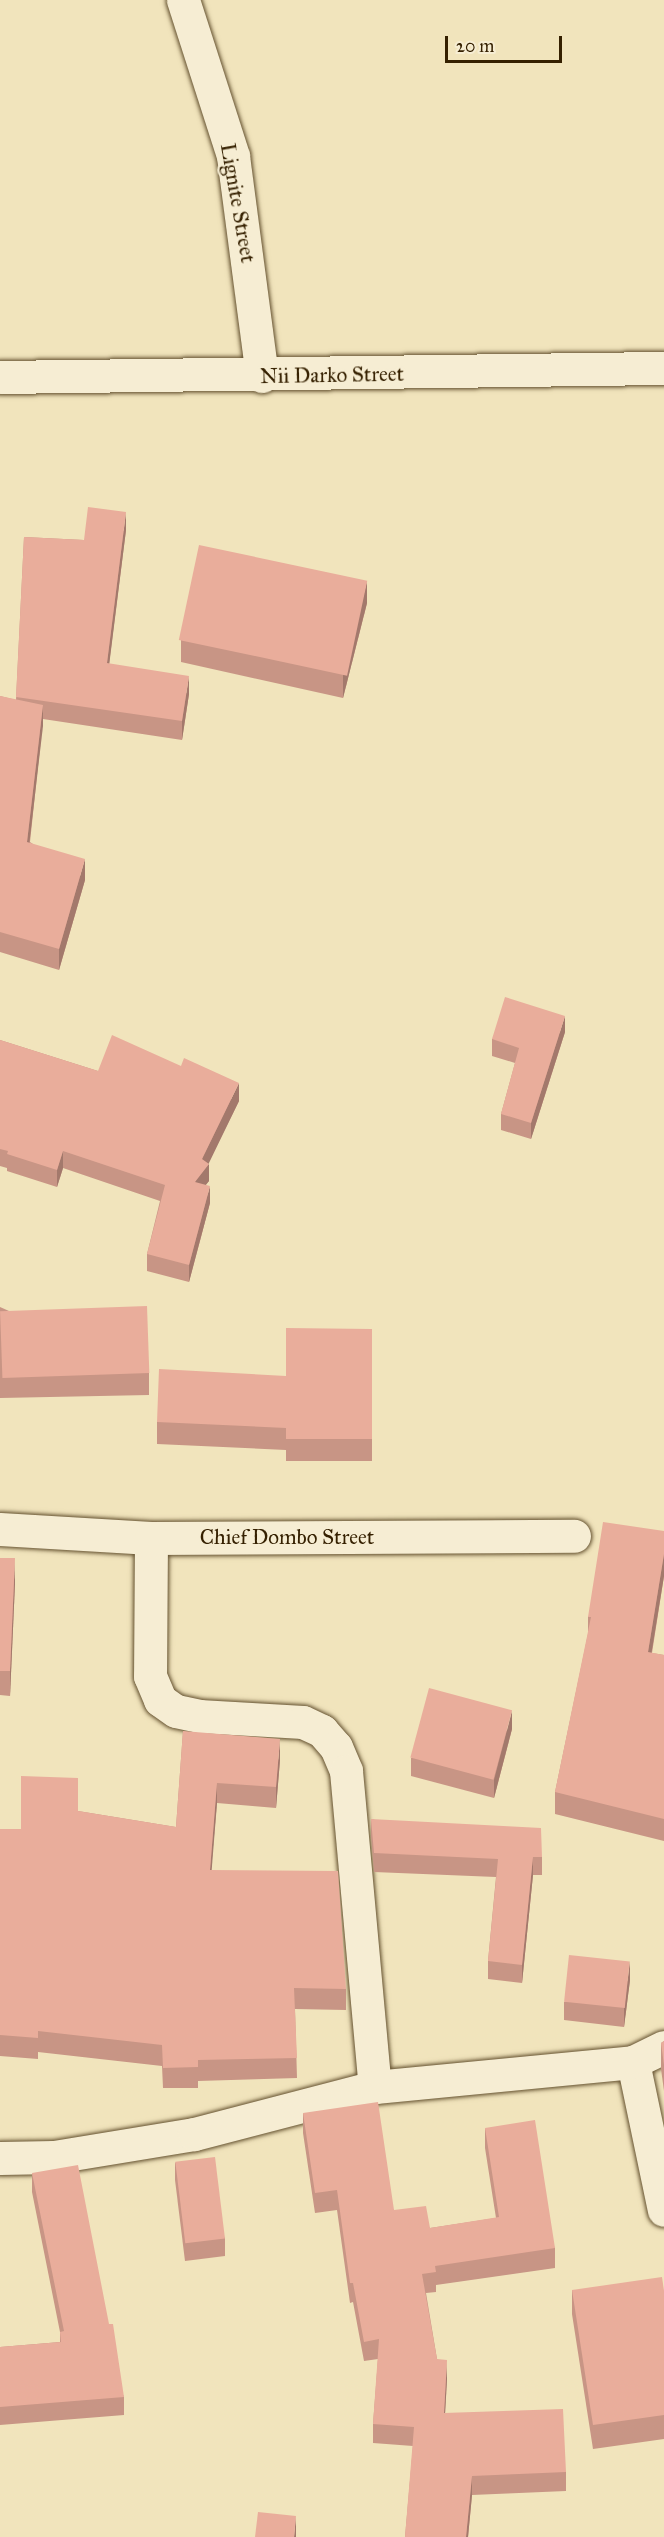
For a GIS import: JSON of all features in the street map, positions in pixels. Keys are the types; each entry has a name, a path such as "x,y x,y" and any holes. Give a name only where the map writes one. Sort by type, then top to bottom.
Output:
{"street":[{"name":"Lignite Street","path":"183,0 233,156 262,376"},
{"name":"Nii Darko Street","path":"0,377 262,376 664,368"},
{"name":"Chief Dombo Street","path":"0,1529 151,1538 574,1536"},
{"path":"151,1538 150,1676 160,1700 176,1711 199,1716 303,1722 322,1731 336,1747 346,1771 375,2087"},
{"path":"0,2158 54,2157 195,2134 375,2087 633,2062 664,2047"},
{"path":"633,2062 664,2211"}],"building":[{"path":"88,507 126,512 107,663 189,676 182,721 16,697 24,537 84,540"},
{"path":"199,545 367,581 347,676 179,640"},
{"path":"0,696 43,705 27,842 85,859 59,949 0,932"},
{"path":"505,997 565,1016 531,1123 501,1114 519,1048 492,1039"},
{"path":"112,1035 181,1066 184,1058 239,1083 202,1159 209,1164 195,1182 210,1186 189,1265 147,1254 165,1185 63,1151 57,1170 7,1154 8,1151 0,1149 0,1040 98,1071"},
{"path":"147,1306 149,1373 2,1378 0,1311"},
{"path":"286,1328 372,1329 372,1439 286,1439 286,1428 157,1422 159,1369 286,1376"},
{"path":"603,1522 664,1531 664,1554 648,1652 664,1655 664,1819 555,1792 591,1617 588,1617"},
{"path":"0,1558 15,1558 10,1671 0,1671"},
{"path":"429,1688 512,1710 493,1780 410,1758"},
{"path":"183,1731 280,1739 276,1787 217,1783 210,1870 338,1871 346,1989 294,1988 297,2058 198,2060 198,2067 163,2068 162,2045 38,2031 38,2038 0,2035 0,1829 21,1829 21,1776 78,1778 78,1811 176,1827"},
{"path":"371,1819 541,1828 542,1857 533,1857 522,1965 488,1961 498,1859 374,1853"},
{"path":"569,1955 630,1961 625,2008 564,2002"},
{"path":"664,2041 664,2065 661,2043"},
{"path":"378,2102 394,2210 426,2206 430,2228 499,2217 485,2128 535,2120 555,2248 435,2266 436,2272 422,2274 437,2359 447,2360 444,2413 563,2409 566,2472 472,2476 466,2537 405,2537 414,2427 373,2424 379,2339 364,2342 353,2283 350,2283 337,2190 315,2193 303,2113"},
{"path":"215,2157 225,2238 185,2243 175,2162"},
{"path":"78,2165 109,2324 113,2324 124,2397 0,2407 0,2347 61,2342 60,2332 64,2331 32,2173"},
{"path":"662,2277 664,2415 593,2425 572,2290"},
{"path":"258,2512 296,2516 294,2537 255,2537"}]}
